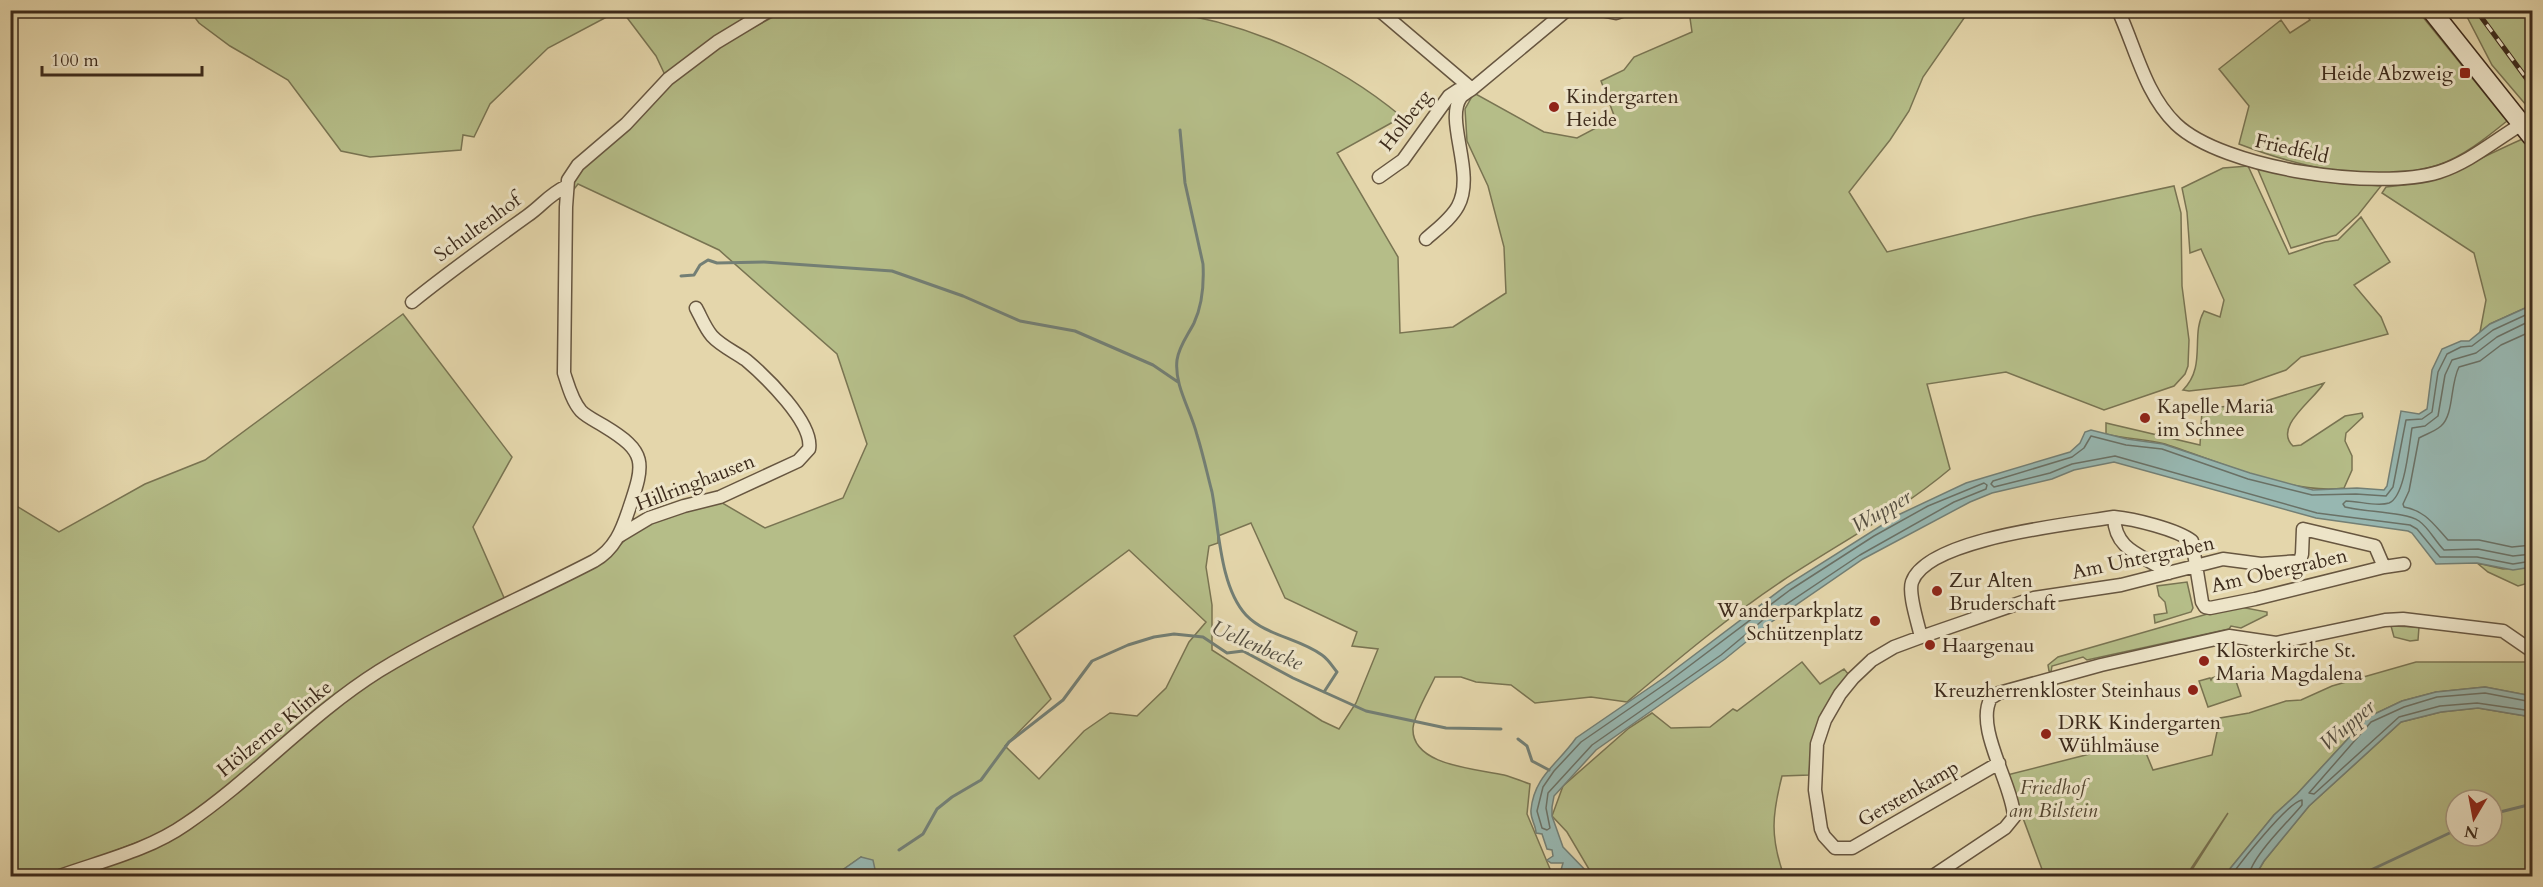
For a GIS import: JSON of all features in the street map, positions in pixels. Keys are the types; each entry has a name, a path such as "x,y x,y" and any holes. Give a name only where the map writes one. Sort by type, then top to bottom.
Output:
{"main road":[{"path":"2431,10 2527,131"}],"street":[{"path":"567,186 568,180 578,165 626,124 668,79 717,42 770,10"},
{"path":"1379,10 1472,89 1567,10"},
{"path":"1601,10 1616,13 1625,10"},
{"name":"Friedfeld","path":"2118,10 2150,88 2176,124 2194,138 2213,147 2256,161 2334,177 2405,179 2440,172 2527,131"},
{"name":"Holberg","path":"1379,177 1403,160 1449,96 1458,90 1472,89"},
{"name":"Holberg","path":"1426,239 1446,222 1459,205 1465,175 1457,131 1458,112 1462,97 1472,89"},
{"name":"Schultenhof","path":"412,302 458,264 530,214 551,193 567,186"},
{"name":"Hillringhausen","path":"567,186 564,373 580,410 626,440 636,452 639,462 636,487 619,536"},
{"name":"Hillringhausen","path":"510,602 599,558 619,536 649,518 720,497 798,461 808,451 808,435 797,415 746,360 714,338 696,308"},
{"path":"1921,637 1911,589 1912,582 1931,561 1970,543 2114,517 2127,518 2188,538 2194,545 2197,565"},
{"path":"2114,517 2119,539 2127,548 2151,560 2169,573"},
{"name":"Am Untergraben","path":"1835,848 1824,836 1815,790 1816,744 1825,720 1846,686 1872,660 1894,647 2034,598 2121,585 2223,559 2261,564 2300,561 2303,528 2375,546 2384,567"},
{"name":"Am Obergraben","path":"2197,565 2202,602 2205,607 2210,608 2404,564"},
{"name":"Hölzerne Klinke","path":"60,876 123,855 185,825 321,714 378,672 510,602"},
{"path":"1933,876 2005,828 2013,819 2014,809 1986,713 1991,698 1999,693 2101,665 2229,636 2276,643 2385,620 2403,619 2503,631 2532,651"},
{"name":"Gerstenkamp","path":"1835,848 1852,848 1999,763"}],"green space":[{"path":"190,11 618,11 548,48 490,104 474,137 463,135 461,150 370,157 341,151 288,80 230,46 199,23"},
{"path":"622,11 761,11 665,75 656,56"},
{"path":"784,11 1161,11 1226,24 1289,47 1348,78 1402,117 1337,153 1398,257 1400,333 1453,327 1506,293 1504,247 1488,186 1467,141 1465,109 1474,93 1544,132 1577,138 1615,118 1601,81 1624,70 1634,57 1692,32 1689,11 1969,11 1923,77 1909,111 1890,140 1849,192 1887,252 2034,216 2174,186 2181,213 2182,286 2189,340 2188,366 2185,374 2174,386 2104,410 2006,372 1927,384 1950,469 1889,514 1803,567 1742,609 1627,702 1591,697 1535,703 1511,685 1476,682 1461,677 1435,677 1414,723 1415,741 1423,751 1434,758 1463,768 1504,775 1530,784 1527,814 1553,876 875,876 876,874 861,857 834,876 75,876 145,850 382,674 611,554 629,536 650,521 719,501 765,528 843,498 867,444 837,354 719,250 578,184 571,193 572,183 580,168 675,79 721,45","holes":["1251,523 1285,598 1357,632 1352,646 1378,649 1356,703 1339,729 1322,721 1212,650 1212,605 1206,567 1209,546 1218,543 1218,536","1129,550 1206,622 1189,642 1166,688 1137,716 1110,713 1084,731 1039,779 1005,746 1051,699 1014,636"]},
{"path":"2303,11 2418,11 2507,121 2457,157 2414,171 2389,174 2363,174 2312,166 2239,144 2249,106 2219,69 2281,20 2290,33 2310,20"},
{"path":"2464,11 2532,11 2532,112 2492,65"},
{"path":"2532,135 2532,305 2490,324 2480,332 2486,300 2474,253 2382,193 2386,187 2426,180 2444,174"},
{"path":"2256,165 2333,182 2381,186 2358,215 2336,235 2291,248"},
{"path":"2248,166 2289,254 2338,240 2361,217 2390,262 2354,285 2381,317 2388,334 2301,357 2286,370 2243,385 2183,390 2194,371 2198,331 2204,311 2220,317 2224,300 2201,249 2190,253 2187,212 2182,188 2223,168"},
{"path":"403,314 512,457 473,527 505,600 434,636 170,830 48,876 11,876 10,502 59,532 145,484 205,460"},
{"path":"2324,383 2291,422 2288,439 2293,446 2301,445 2345,416 2362,413 2363,417 2346,433 2345,441 2352,456 2352,470 2344,488 2322,489 2277,482 2165,444 2106,434 2106,423 2200,445 2202,410 2256,404"},
{"path":"2477,563 2503,569 2532,567 2532,582 2518,586 2488,572"},
{"path":"2187,582 2193,608 2191,612 2155,623 2154,615 2167,613 2165,602 2159,596 2157,586"},
{"path":"2235,606 2267,612 2267,615 2241,628 2231,626 2229,629 2087,660 2083,657 2052,666 2051,672 2049,671 2048,665 2058,657"},
{"path":"2391,626 2419,627 2418,640 2410,641 2394,637"},
{"path":"1802,662 1820,684 1844,669 1849,675 1811,751 1809,775 1782,776 1774,826 1776,849 1784,876 1593,876 1567,832 1552,816 1563,786 1629,728 1652,713 1671,728 1710,727 1733,709 1737,711"},
{"name":"Friedhof am Bilstein","path":"2416,662 2532,662 2532,696 2485,687 2436,692 2402,701 2368,717 2297,794 2274,815 2224,876 2188,876 2228,813 2186,876 2035,876 2043,872 2007,775 2141,741 2153,770 2212,755 2220,718 2249,713 2286,701 2301,700 2332,686"},
{"path":"2233,672 2241,696 2208,707 2199,681 2210,678 2211,680"},
{"path":"2478,708 2532,717 2532,876 2255,876 2264,861 2309,806 2401,722 2441,712"}],"water":[{"path":"2532,305 2532,567 2513,570 2477,563 2436,564 2408,531 2316,518 2114,462 2074,470 2052,479 1992,493 1970,502 1863,559 1767,625 1725,659 1596,750 1554,796 1552,807 1552,816 1563,847 1591,876 1571,876 1561,870 1563,863 1551,863 1547,860 1553,856 1552,850 1547,849 1542,834 1536,833 1531,813 1533,798 1542,779 1576,738 1665,677 1787,585 1898,515 1966,483 2070,452 2080,443 2085,432 2091,430 2127,439 2163,444 2250,473 2313,490 2357,488 2384,490 2387,486 2401,411 2419,414 2427,409 2432,370 2442,349 2461,341 2469,341 2490,324"},
{"path":"2485,687 2532,696 2532,717 2478,708 2441,712 2401,722 2309,806 2264,861 2255,876 2224,876 2274,815 2297,794 2368,717 2402,701 2436,692"},
{"path":"861,857 873,860 875,876 834,876"}],"waterway":[{"path":"1180,130 1185,183 1203,264 1203,279 1199,309 1180,350 1177,370 1180,389 1194,426 1212,492 1226,574 1237,603 1254,622 1313,649 1330,663 1337,672 1324,692"},
{"path":"681,276 694,275 700,265 708,260 717,263 764,262 892,271 963,296 1020,321 1075,331 1153,365 1178,382"},
{"name":"Uellenbecke","path":"899,850 923,834 937,809 981,780 1009,742 1063,700 1092,661 1128,645 1154,637 1174,634 1203,637 1227,653 1243,651 1293,678 1366,711 1446,728 1501,729"},
{"name":"Uellenbecke","path":"1518,739 1527,746 1532,761 1549,770"},
{"name":"Wupper","path":"2504,811 2532,804"},
{"name":"Wupper","path":"2358,876 2444,836"}],"railway":[{"path":"2476,10 2532,86"}],"place":[{"name":"Heide Abzweig","path":"2465,73"},
{"name":"Kindergarten Heide","path":"1554,107"},
{"name":"Kapelle Maria im Schnee","path":"2145,418"},
{"name":"Zur Alten Bruderschaft","path":"1937,591"},
{"name":"Wanderparkplatz Schützenplatz","path":"1875,621"},
{"name":"Haargenau","path":"1930,645"},
{"name":"Klosterkirche St. Maria Magdalena","path":"2204,661"},
{"name":"Kreuzherrenkloster Steinhaus","path":"2193,690"},
{"name":"DRK Kindergarten Wühlmäuse","path":"2046,734"}]}
